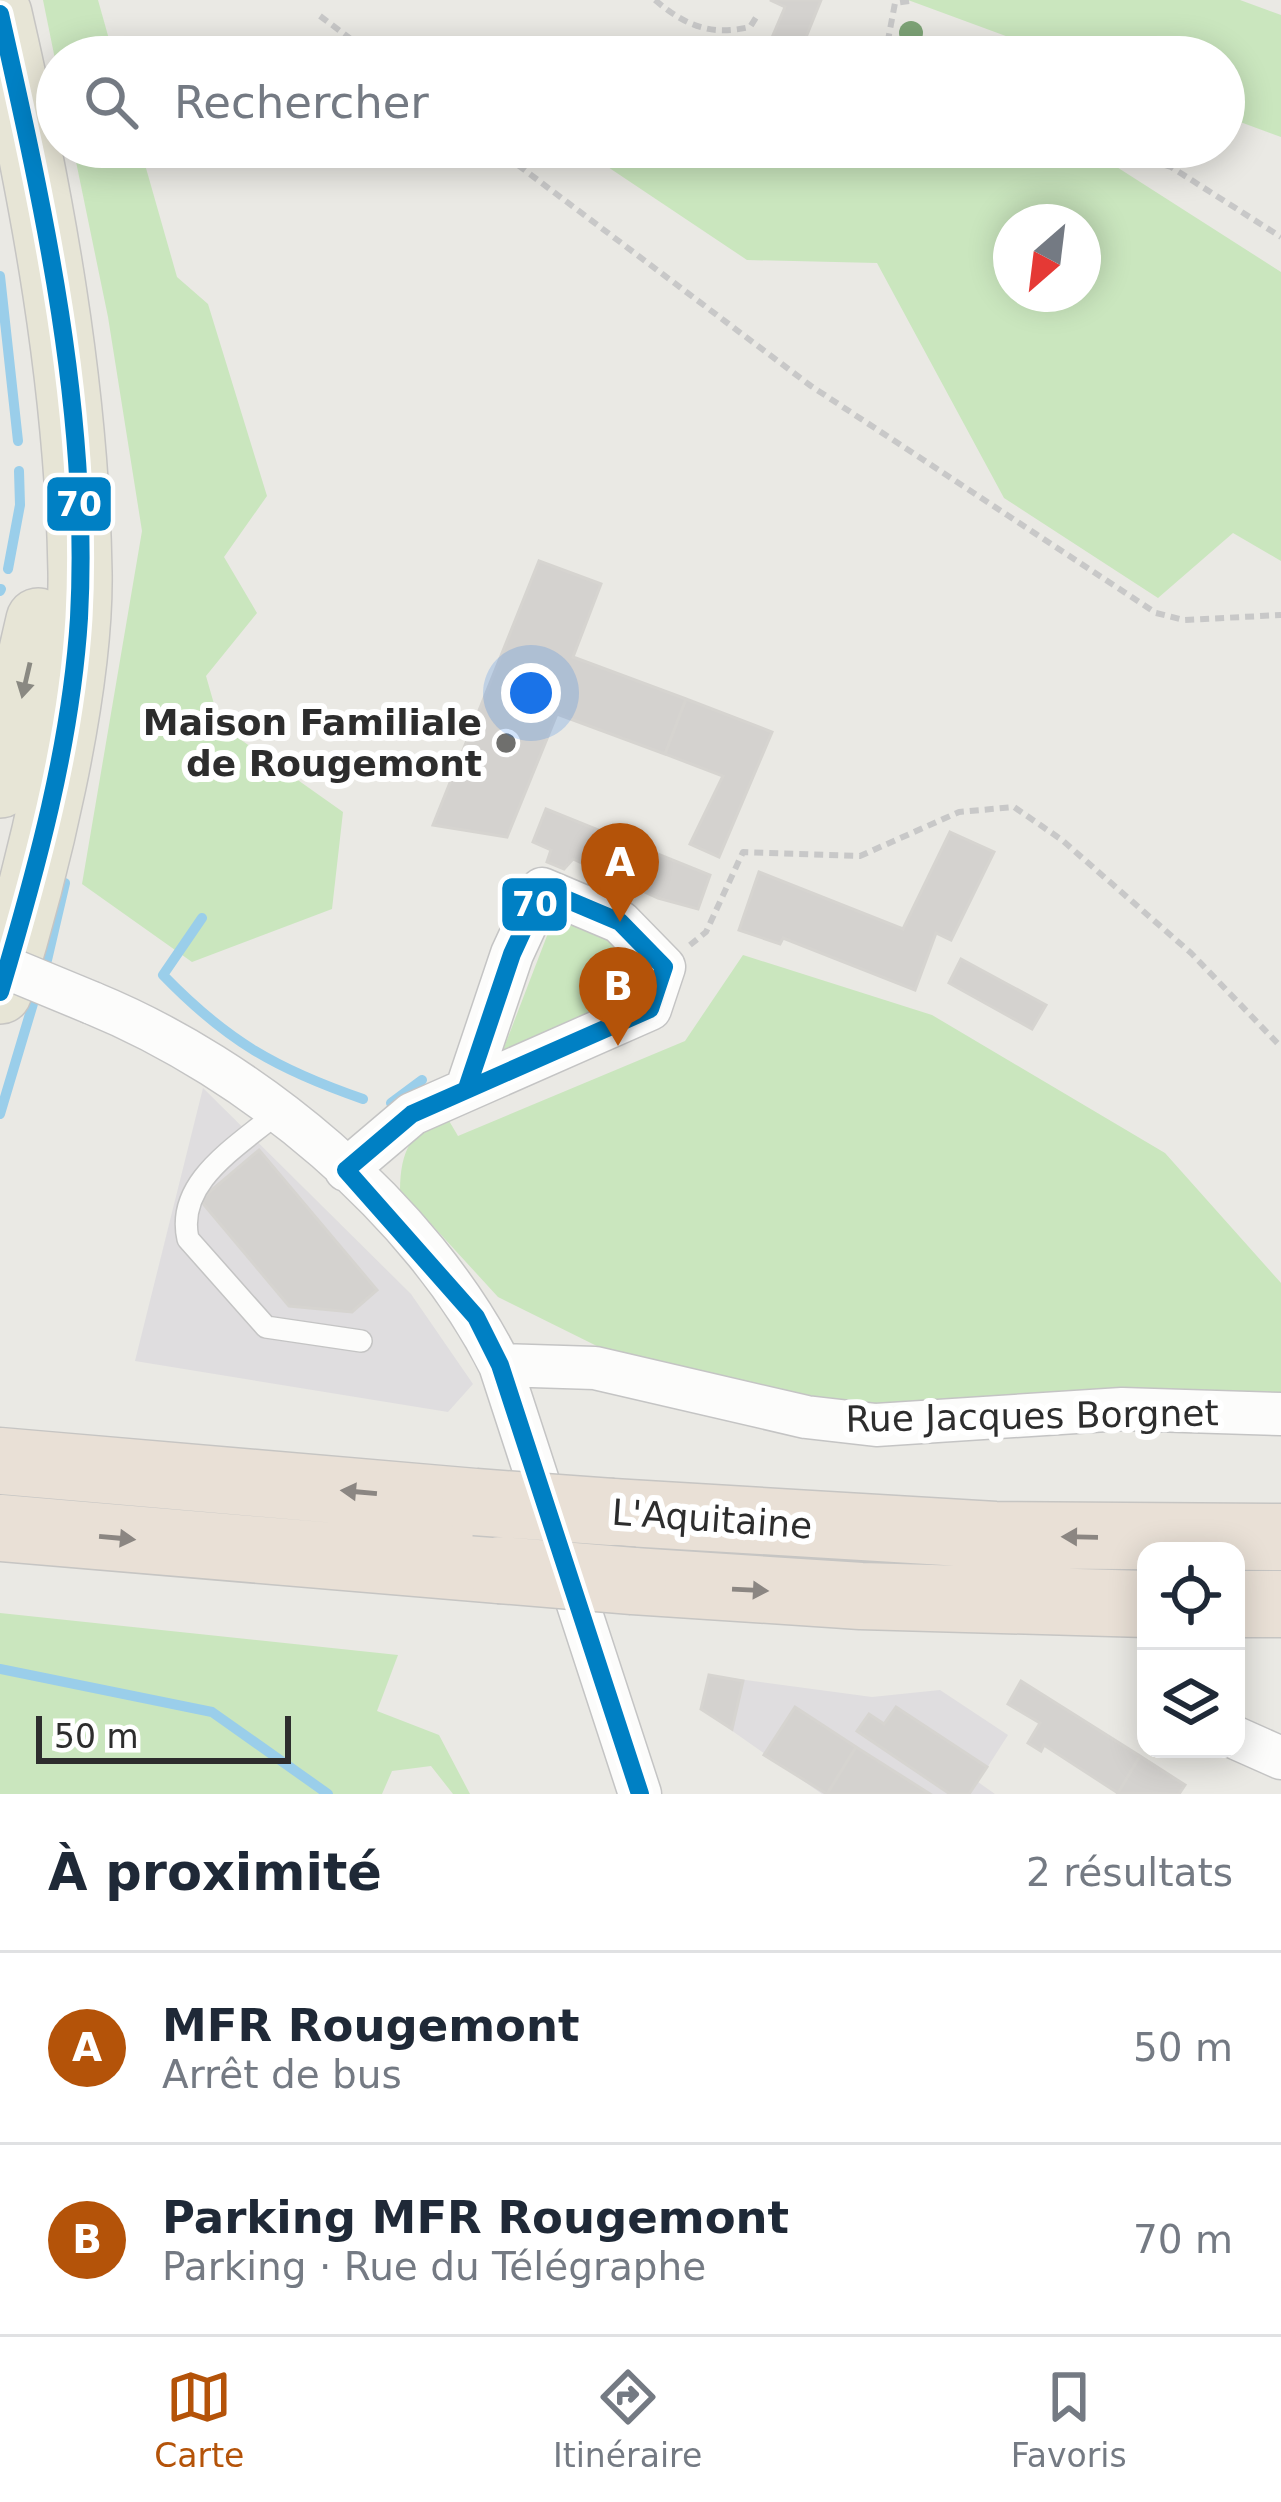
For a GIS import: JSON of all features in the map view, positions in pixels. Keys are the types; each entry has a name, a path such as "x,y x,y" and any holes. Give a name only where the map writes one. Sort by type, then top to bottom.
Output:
{"highway":[{"name":"L'Aquitaine","path":"0,1461 476,1502 995,1535 1281,1537"},
{"name":"L'Aquitaine","path":"0,1528 633,1581 860,1596 1137,1604"},
{"path":"1245,1604 1281,1604"}],"main road":[{"path":"0,14 23,113 70,434 80,575 76,628 47,802 0,992"},
{"path":"0,786 38,624 70,434"}],"street":[{"path":"346,1170 412,1114 650,1009 664,967 620,922 542,890 512,954 467,1088"},
{"path":"0,965 159,1030 205,1057 346,1170 433,1262 476,1317 500,1365 640,1794"},
{"name":"Rue Jacques Borgnet","path":"500,1365 595,1368 806,1417 876,1425 1099,1410 1281,1414"},
{"path":"1245,1742 1281,1758"}],"lane":[{"path":"278,1112 193,1187 186,1211 188,1239 266,1327 361,1341"}],"path":[{"path":"656,0 682,22 720,34 750,27 757,16"},
{"path":"889,36 896,3 909,1"},
{"path":"320,16 347,36"},
{"path":"522,168 811,386 1156,613 1184,620 1281,615"},
{"path":"1173,168 1281,237"},
{"path":"664,967 706,932 743,852 860,856 959,812 1014,807 1062,840 1191,953 1281,1047"}],"shaded area":[{"path":"203,1088 411,1294 473,1384 448,1412 135,1361"},
{"path":"709,1675 872,1697 940,1690 1008,1735 978,1782 995,1794 822,1794 701,1709"}],"green space":[{"path":"43,0 98,0 108,36 50,36"},
{"path":"908,0 1240,0 1281,15 1281,137 1245,124 1245,36 1006,36"},
{"path":"77,168 146,168 177,277 208,304 267,496 224,557 257,613 206,676 220,725 343,812 332,909 192,962 82,884 142,531 108,317"},
{"path":"609,168 1118,168 1281,272 1281,561 1233,533 1158,598 1004,498 877,263 747,260"},
{"path":"577,918 639,958 627,1003 500,1058 550,928"},
{"path":"743,955 932,1015 1165,1153 1281,1283 1281,1395 1121,1389 882,1409 761,1393 611,1353 498,1297 400,1190 410,1145 445,1114 458,1136 685,1041"},
{"path":"0,1613 398,1655 377,1711 439,1735 470,1794 453,1794 431,1766 392,1771 382,1794 0,1794"}],"building":[{"path":"770,0 821,0 806,36 773,36 785,7"},
{"path":"539,561 601,584 573,657 686,699 665,754 557,714 507,837 433,825"},
{"path":"686,699 772,732 719,857 690,844 723,776 665,754"},
{"path":"546,809 710,875 698,909 658,898 573,859 564,869 547,862 551,850 533,842"},
{"path":"950,832 994,852 951,940 936,933 915,990 783,938 780,944 739,930 759,872 903,929"},
{"path":"961,959 1046,1005 1032,1029 949,983"},
{"path":"259,1150 377,1290 352,1312 289,1306 200,1200"},
{"path":"709,1675 743,1681 732,1729 701,1709"},
{"path":"1021,1681 1139,1758 1118,1793 1044,1745 1041,1751 1028,1743 1040,1723 1008,1704"},
{"path":"795,1707 856,1747 827,1794 764,1755"},
{"path":"896,1707 987,1767 969,1794 950,1794 857,1731 869,1714 884,1724"},
{"path":"856,1747 930,1794 827,1794"},
{"path":"1139,1758 1185,1785 1179,1794 1118,1793"}],"waterway":[{"path":"0,276 18,441"},
{"path":"8,569 20,505 19,471"},
{"path":"47,960 65,883"},
{"path":"202,918 163,975 209,1018 254,1050 363,1099"},
{"path":"0,1114 35,997"},
{"path":"391,1103 422,1080"},
{"path":"0,1669 212,1712 328,1794"}],"transit line":[{"name":"70","path":"0,14 60,313 81,542 75,666 60,760 0,992"},
{"name":"70","path":"346,1170 412,1114 650,1009 664,967 620,922 542,889 512,954 467,1088"},
{"name":"70","path":"346,1170 476,1317 500,1365 640,1794"}],"place":[{"name":"Maison Familiale de Rougemont","path":"506,743"},
{"name":"MFR Rougemont","path":"620,922"},
{"name":"Parking MFR Rougemont","path":"618,1046"}]}
